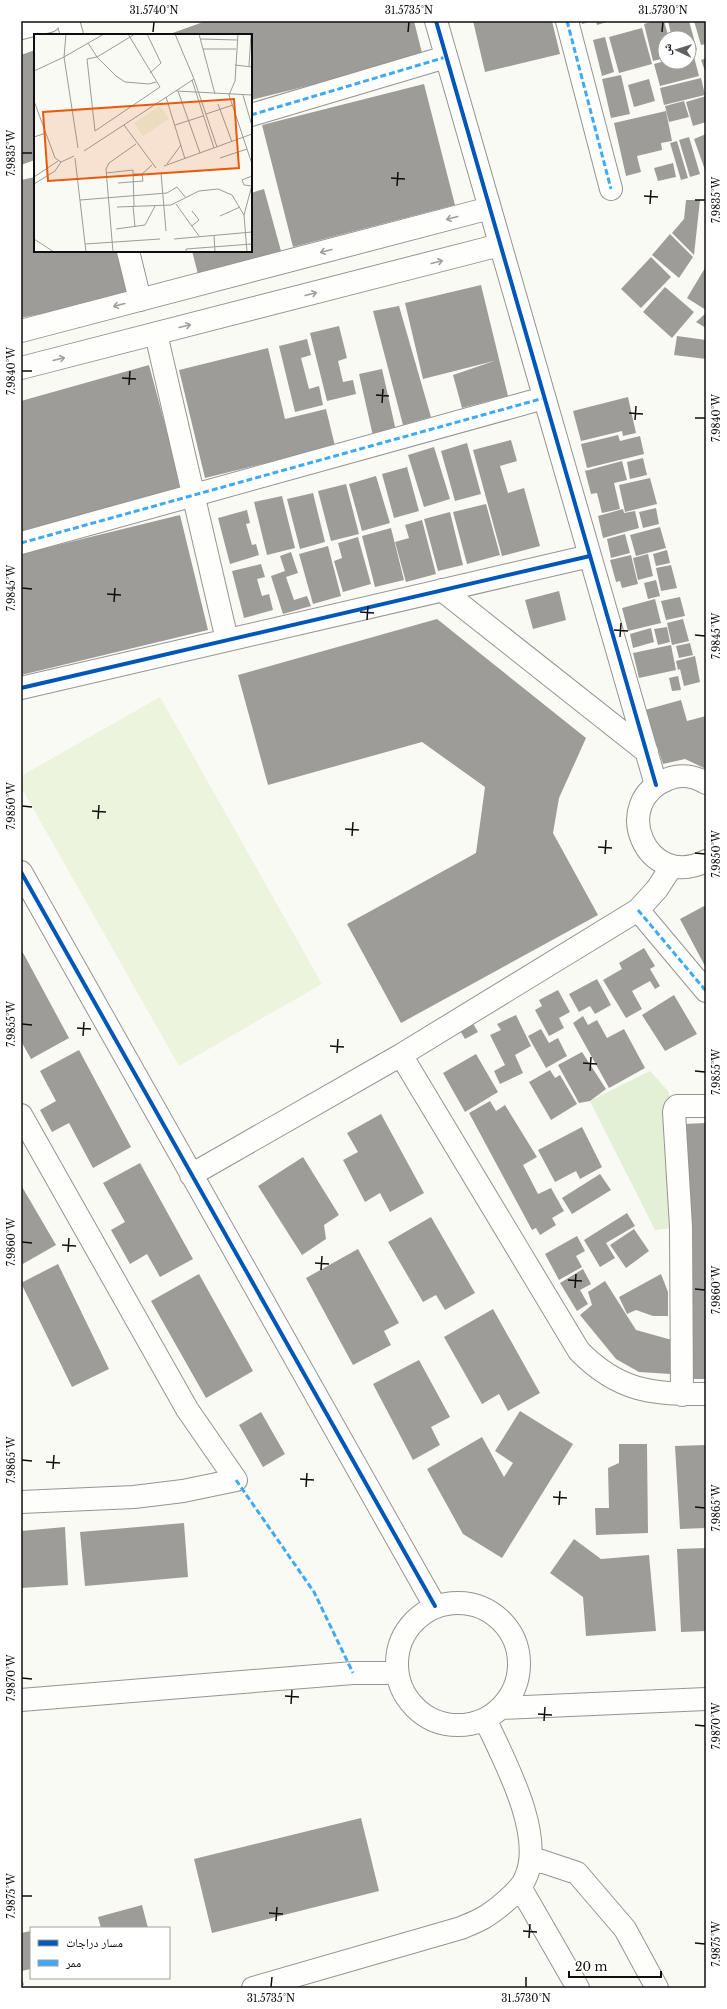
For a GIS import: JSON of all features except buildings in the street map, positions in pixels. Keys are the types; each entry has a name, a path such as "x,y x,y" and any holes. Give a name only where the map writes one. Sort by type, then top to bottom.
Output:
{"street":[{"path":"21,28 49,21"},
{"path":"68,21 72,34"},
{"path":"436,21 656,785"},
{"path":"567,21 611,189"},
{"path":"252,115 446,57"},
{"path":"21,331 490,208"},
{"path":"21,368 500,245"},
{"path":"128,252 140,300"},
{"path":"156,334 227,640"},
{"path":"21,543 544,398"},
{"path":"21,688 590,556"},
{"path":"442,590 647,752"},
{"path":"706,783 693,777 679,776 656,785 647,795 640,808 639,830 643,844 653,856 672,866 687,867 706,861"},
{"path":"191,1175 401,1055 638,910 658,889 672,866"},
{"path":"21,872 435,1606"},
{"path":"638,910 706,991"},
{"path":"401,1055 579,1351 601,1372 614,1379 656,1393 682,1395 706,1394"},
{"path":"682,1395 681,1227 674,1112 677,1106 706,1106"},
{"path":"21,1115 188,1409 236,1480 183,1491 134,1497 21,1502"},
{"path":"451,1602 473,1604 484,1608 498,1617 509,1630 517,1645 519,1662 517,1678 511,1694 493,1713 470,1724 453,1726 437,1722 422,1715 410,1703 402,1689 396,1673 396,1657 400,1641 408,1626 420,1614 435,1606 451,1602"},
{"path":"21,1700 353,1673 396,1673"},
{"path":"493,1713 706,1699"},
{"path":"253,1988 461,1928 484,1918 520,1887 525,1880 532,1858 520,1794 493,1713"},
{"path":"532,1858 578,1873 626,1929 657,1988"},
{"path":"520,1887 578,1988"}],"green space":[{"path":"160,697 322,984 179,1066 21,787 21,776"},
{"path":"650,1071 669,1092 681,1227 655,1230 590,1101"}],"marked path":[{"path":"567,21 611,189"},
{"path":"252,115 446,57"},
{"path":"21,543 544,398"},
{"path":"638,910 706,991"},
{"path":"236,1480 314,1592 353,1673"}],"cycle path":[{"path":"436,21 656,785"},
{"path":"21,688 590,556"},
{"path":"21,872 435,1606"}]}
